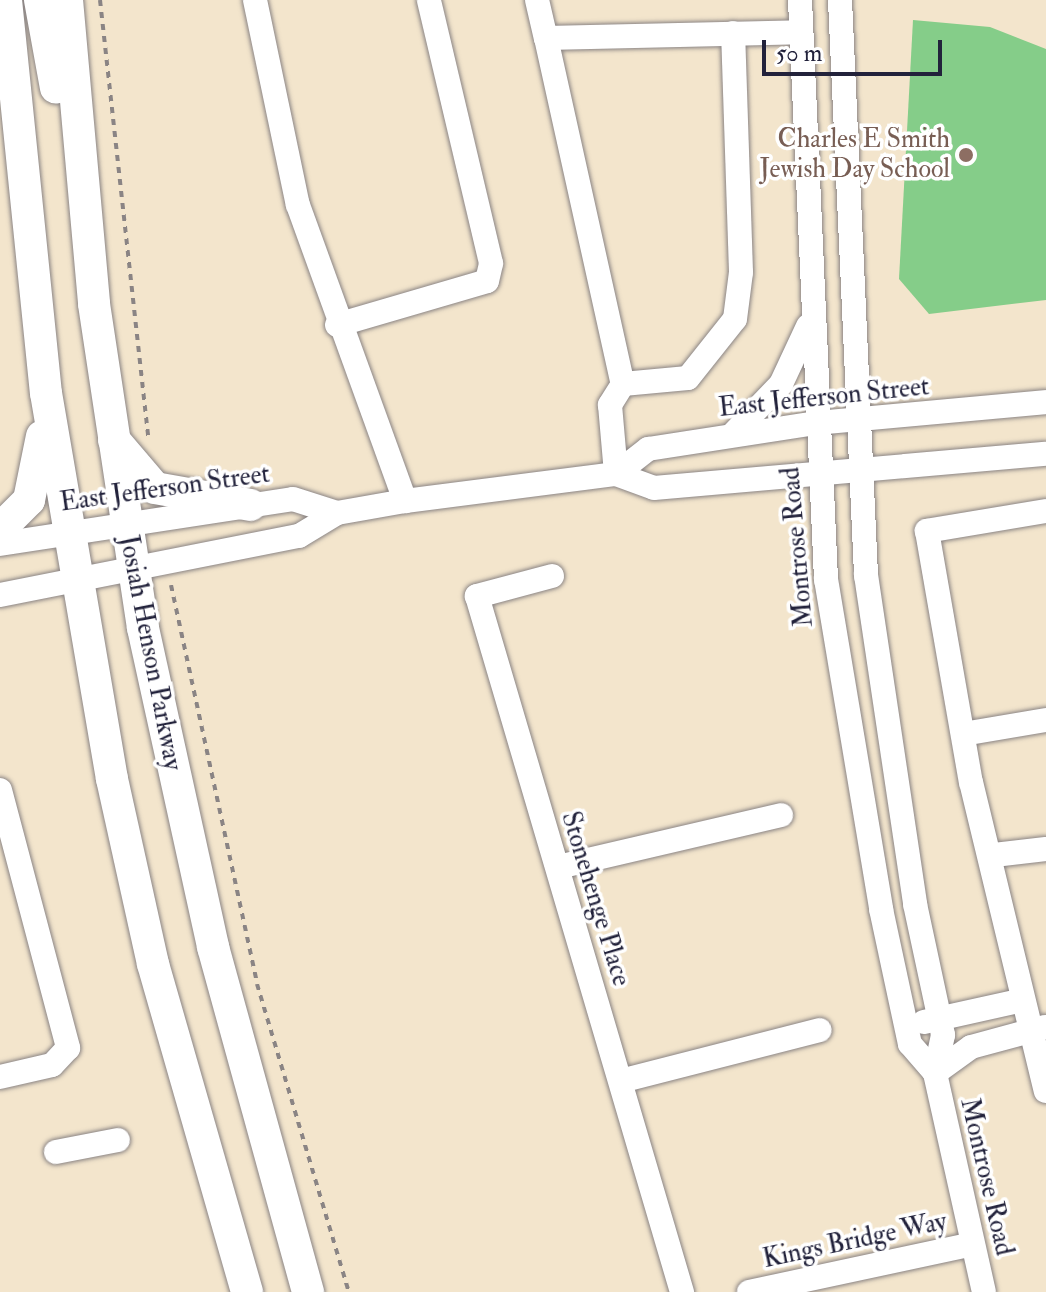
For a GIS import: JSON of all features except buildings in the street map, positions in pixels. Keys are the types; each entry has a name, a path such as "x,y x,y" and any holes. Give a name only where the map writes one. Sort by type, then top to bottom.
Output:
{"main road":[{"path":"6,0 46,393 76,579 153,964 247,1292"},
{"path":"40,0 54,82 80,164"},
{"name":"Josiah Henson Parkway","path":"67,0 80,164 112,438 133,567 210,932 308,1292"},
{"path":"0,529 34,490 46,393"},
{"path":"112,438 155,488 250,505"}],"street":[{"path":"255,0 298,205 337,325 405,501"},
{"path":"337,325 487,281 491,263 429,0"},
{"path":"537,0 623,384 610,405 616,474"},
{"name":"Montrose Road","path":"800,0 818,472 849,739 910,1044 935,1073"},
{"name":"Montrose Road","path":"840,0 859,470 889,732 940,1018 935,1073 984,1292"},
{"path":"546,38 801,32"},
{"path":"623,384 688,378 735,319 741,272 733,33"},
{"path":"732,435 781,384 810,320"},
{"name":"East Jefferson Street","path":"616,474 648,449 816,423 1046,402"},
{"name":"East Jefferson Street","path":"0,595 299,536 337,513 405,501 616,474 654,488 1046,454"},
{"name":"East Jefferson Street","path":"0,544 68,531 293,499 337,513"},
{"path":"1046,511 927,531 963,734 994,855 1023,1000 1038,1029 1046,1091"},
{"name":"Stonehenge Place","path":"552,576 477,596 682,1292"},
{"path":"963,734 1046,720"},
{"path":"0,790 8,849 68,1048 52,1065 0,1077"},
{"path":"558,867 781,815"},
{"path":"994,855 1046,849"},
{"path":"906,1026 1023,1000"},
{"path":"935,1073 971,1047 1038,1029"},
{"path":"621,1081 820,1030"},
{"path":"56,1152 118,1140"},
{"name":"Kings Bridge Way","path":"749,1292 972,1244"}],"path":[{"path":"100,0 150,446"},
{"path":"170,584 257,984 349,1292"}],"green space":[{"name":"Charles E Smith Jewish Day School","path":"913,20 990,27 1046,49 1046,300 929,314 899,279"}],"place":[{"name":"Charles E Smith Jewish Day School","path":"966,155"}]}
